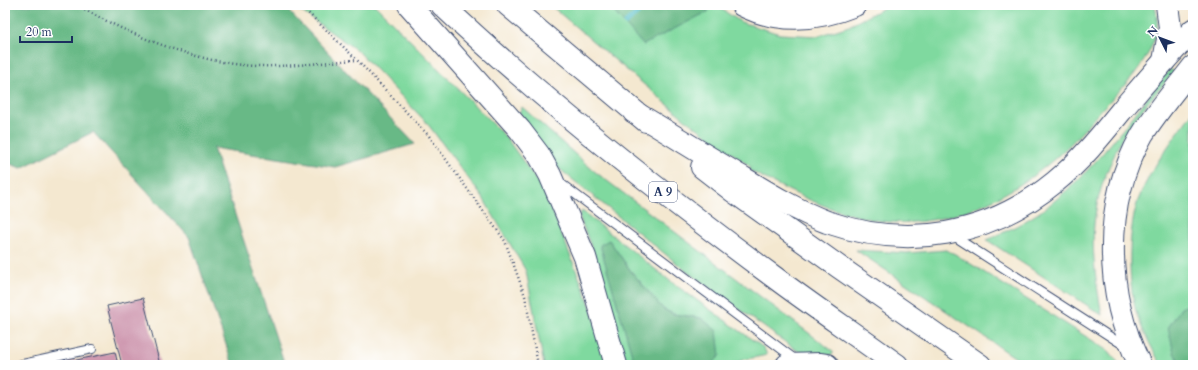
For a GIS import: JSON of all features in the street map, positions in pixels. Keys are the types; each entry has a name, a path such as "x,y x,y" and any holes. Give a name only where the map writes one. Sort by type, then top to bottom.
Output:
{"main road":[{"path":"409,5 520,130 539,155 550,175 585,257 616,365"},
{"name":"A 9","path":"442,5 480,41 618,157 774,278 897,365"},
{"path":"508,5 634,112 733,191 980,365"},
{"path":"742,5 772,16 794,18 816,18 835,13 855,5"},
{"path":"1164,61 1170,28 1167,5"},
{"path":"634,112 770,194 826,221 852,229 882,235 914,237 949,232 974,227 1000,217 1032,199 1056,181 1104,132 1164,61 1193,30"},
{"path":"1137,358 1122,324 1116,297 1113,264 1113,240 1119,196 1126,172 1142,135 1156,114 1193,67"},
{"path":"1142,135 1193,89"},
{"path":"794,364 827,365"}],"lane":[{"path":"550,175 794,364"},
{"path":"949,232 1137,358"},
{"path":"18,365 92,349"}],"path":[{"path":"78,5 96,17 178,51 223,63 263,66 357,60"},
{"path":"300,5 357,60 429,136 505,241 525,296 538,365"}],"green space":[{"path":"5,5 283,5 415,144 335,167 213,148 285,365 233,365 189,237 93,132 21,168 5,162"},
{"path":"292,5 375,5 505,136 545,192 592,310 607,365 544,365 526,271 483,198 427,123 358,51"},
{"path":"550,5 715,5 741,22 780,34 818,36 849,26 889,5 1155,5 1157,24 1150,50 1136,72 1071,144 1041,170 1020,185 974,208 950,216 925,221 900,222 875,220 842,212 810,200 749,170 751,167 686,120"},
{"path":"608,5 702,5 709,11 643,45"},
{"path":"1170,69 1174,72 1131,124 1122,138 1105,177 1099,197 1093,234 1095,273 1102,315 987,240 1037,214 1062,194 1111,144"},
{"path":"522,107 594,171 834,352 831,355 815,352 799,352 690,274 552,163 519,113"},
{"path":"1193,112 1193,365 1161,365 1143,330 1134,305 1130,274 1132,225 1139,198 1144,186 1163,153"},
{"path":"582,211 674,284 764,348 767,355 742,360 733,365 711,365 720,356 701,318 673,314 663,309 630,270 609,240 635,365 627,365 594,254 579,216"},
{"path":"609,240 630,270 663,309 673,314 701,318 717,331 720,356 711,365 635,365 600,245"},
{"path":"856,250 907,253 946,250 955,254 1109,351 1120,365 1026,365"},
{"path":"1193,303 1193,365 1182,365 1174,353 1168,328 1181,308"}],"building":[{"path":"143,298 160,365 122,365 107,306"},
{"path":"115,352 118,365 57,365 57,364"}],"waterway":[{"path":"626,23 647,5"}]}
